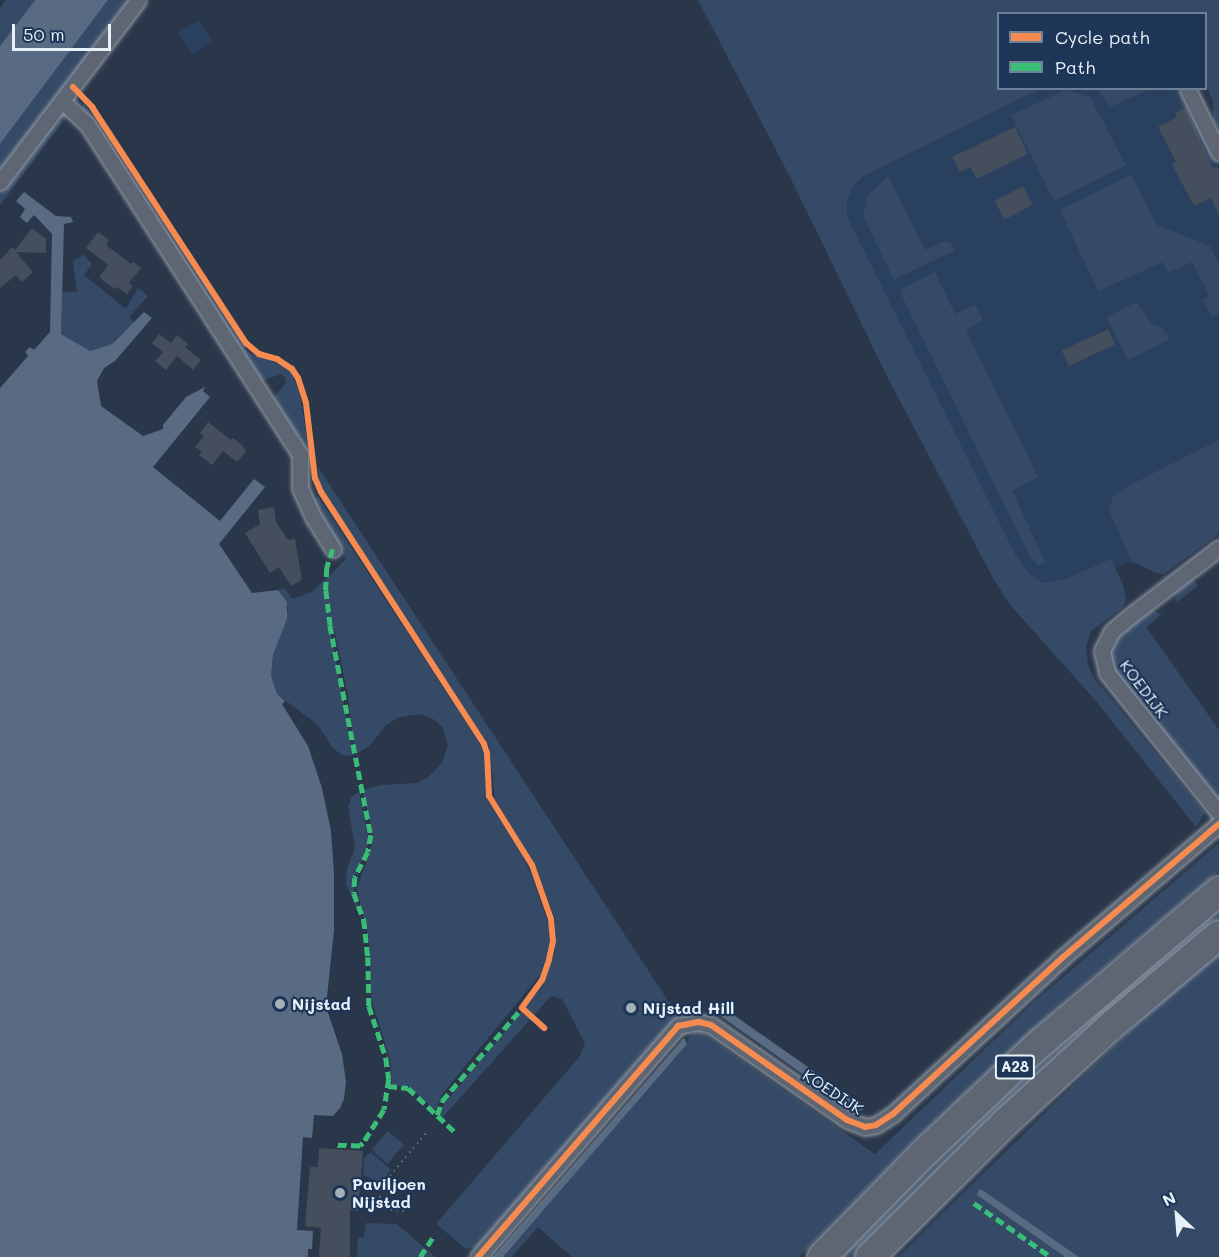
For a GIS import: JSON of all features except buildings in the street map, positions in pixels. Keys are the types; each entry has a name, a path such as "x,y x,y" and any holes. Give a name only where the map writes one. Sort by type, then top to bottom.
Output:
{"highway":[{"name":"A28","path":"822,1257 925,1152 1037,1046 1219,891"},
{"name":"A28","path":"870,1257 1006,1121 1113,1024 1219,935"}],"street":[{"path":"0,182 138,0"},
{"path":"1188,90 1219,153"},
{"path":"62,101 87,124 300,454 300,488 313,517 333,549"},
{"name":"KOEDIJK","path":"1219,548 1112,631 1102,651 1107,673 1219,813"},
{"name":"KOEDIJK","path":"478,1257 678,1026 692,1022 711,1025 847,1120 865,1127 876,1125 893,1114 1062,958 1219,824"}],"path":[{"path":"404,1211 384,1209 380,1197 382,1185 427,1132"}],"shaded area":[{"path":"6,0 35,0 0,46 0,8"},
{"path":"35,0 108,0 0,144 0,46"},
{"path":"108,0 133,0 0,176 0,144"},
{"path":"698,0 1219,0 1219,132 1213,120 1213,101 1207,86 1207,12 997,12 997,90 1038,90 863,176 852,187 846,205 848,219 1016,556 1030,574 1043,583 1063,580 1111,559 1123,584 1126,601 1122,608 1091,631 1086,647 1088,665 1094,678 1205,813 1196,827 1096,701 1011,606 994,580 889,380 790,177"},
{"path":"199,20 212,42 192,55 178,32"},
{"path":"1017,90 1180,90 1219,168 1219,498 1131,561 1034,606 823,186"},
{"path":"1066,90 1090,97 1126,165 1054,201 1011,115"},
{"path":"1099,90 1148,90 1110,107"},
{"path":"84,103 248,352 282,365 292,373 300,395 310,456 272,399 286,383 286,379 282,374 260,381 82,108"},
{"path":"59,112 68,115 0,205 0,189"},
{"path":"888,175 925,250 944,241 950,242 955,250 894,280 863,216 867,197"},
{"path":"1131,175 1157,225 1210,246 1219,264 1219,313 1212,317 1203,300 1209,295 1192,262 1168,273 1163,262 1098,291 1060,210"},
{"name":"Nijstad","path":"24,192 56,216 71,217 73,222 64,224 61,334 90,351 112,344 144,312 152,318 115,361 104,368 97,381 101,406 143,436 163,429 163,425 186,397 205,387 203,391 210,397 153,467 220,521 254,479 265,487 219,544 252,593 278,590 287,602 287,619 273,655 271,676 277,694 285,701 282,704 308,746 322,788 331,831 334,930 326,1007 342,1054 346,1082 344,1099 340,1108 333,1116 314,1115 312,1138 303,1137 297,1230 313,1231 312,1249 308,1249 308,1257 0,1257 0,388 28,356 25,352 30,347 34,350 50,332 52,234 34,215 27,223 20,217 25,209 16,201"},
{"path":"84,255 92,264 84,275 126,309 138,288 148,296 129,317 134,323 112,344 90,351 61,334 62,293 77,291 73,261"},
{"path":"935,272 955,314 975,305 983,320 966,330 1038,477 1012,491 1046,563 1038,566 1029,555 899,290"},
{"path":"1137,302 1152,324 1162,327 1170,339 1128,360 1106,317"},
{"path":"1219,440 1219,534 1164,574 1156,573 1131,561 1109,510 1113,496 1128,486"},
{"path":"318,467 680,1019 481,1245 475,1248 465,1248 436,1224 580,1056 585,1043 562,999 551,996 443,1117 440,1115 444,1104 542,987 555,953 555,919 535,865 495,799 489,746 320,486"},
{"path":"318,496 480,744 484,755 487,800 522,854 549,925 549,951 540,975 443,1093 435,1110 410,1088 392,1085 390,1059 371,998 369,940 357,888 372,846 372,828 362,790 381,785 417,783 427,778 442,763 448,745 443,728 435,720 420,714 400,717 387,724 370,745 355,755 348,696 334,628 330,628 353,756 342,755 332,747 318,725 277,694 271,676 273,655 288,610 287,602 278,590 284,588 293,599 312,592 346,559 320,523 314,505 314,499"},
{"path":"1191,577 1198,586 1177,602 1173,591"},
{"path":"1150,608 1161,615 1146,627 1219,730 1219,803 1114,674 1106,652 1116,636"},
{"path":"359,792 369,842 353,883 360,917 346,883 347,869 355,848 348,806 352,796"},
{"path":"1219,843 1219,871 1071,995 1014,1047 910,1144 799,1257 572,1257 538,1227 512,1257 503,1257 687,1044 687,1040 697,1029 875,1154 1034,1002"},
{"path":"1219,905 1219,923 857,1257 836,1257 1008,1087"},
{"path":"1219,952 1219,1257 1079,1257 979,1189 977,1195 1065,1257 898,1257 1143,1017"},
{"path":"713,1004 718,1004 862,1105 863,1110 852,1109 712,1010"},
{"path":"684,1038 687,1044 503,1257 493,1257"},
{"path":"388,1131 404,1145 387,1164 372,1150"},
{"path":"371,1152 391,1170 380,1183 363,1175 364,1158"},
{"path":"979,1189 1079,1257 1065,1257 977,1195"},
{"path":"366,1223 397,1224 435,1257 357,1257 358,1238 364,1237"}],"marked path":[{"path":"333,549 327,568 326,590 330,625 371,835 368,852 355,878 354,893 364,920 368,957 369,1006 386,1058 389,1079 384,1110 363,1143 360,1146 336,1145"},
{"path":"437,1115 442,1101 522,1008"},
{"path":"388,1086 408,1088 454,1131"},
{"path":"974,1203 1051,1257"},
{"path":"420,1257 433,1237"}],"cycle path":[{"path":"73,87 92,107 246,343 259,354 277,359 292,369 298,378 306,403 315,478 321,492 484,744 487,753 489,796 532,865 551,919 553,941 549,960 542,980 522,1008 544,1028"},
{"path":"478,1257 678,1026 699,1022 711,1025 847,1120 865,1127 876,1125 893,1114 1062,958 1219,824"}],"place":[{"name":"Nijstad","path":"280,1004"},
{"name":"Nijstad Hill","path":"631,1008"},
{"name":"Paviljoen Nijstad","path":"340,1193"}]}
